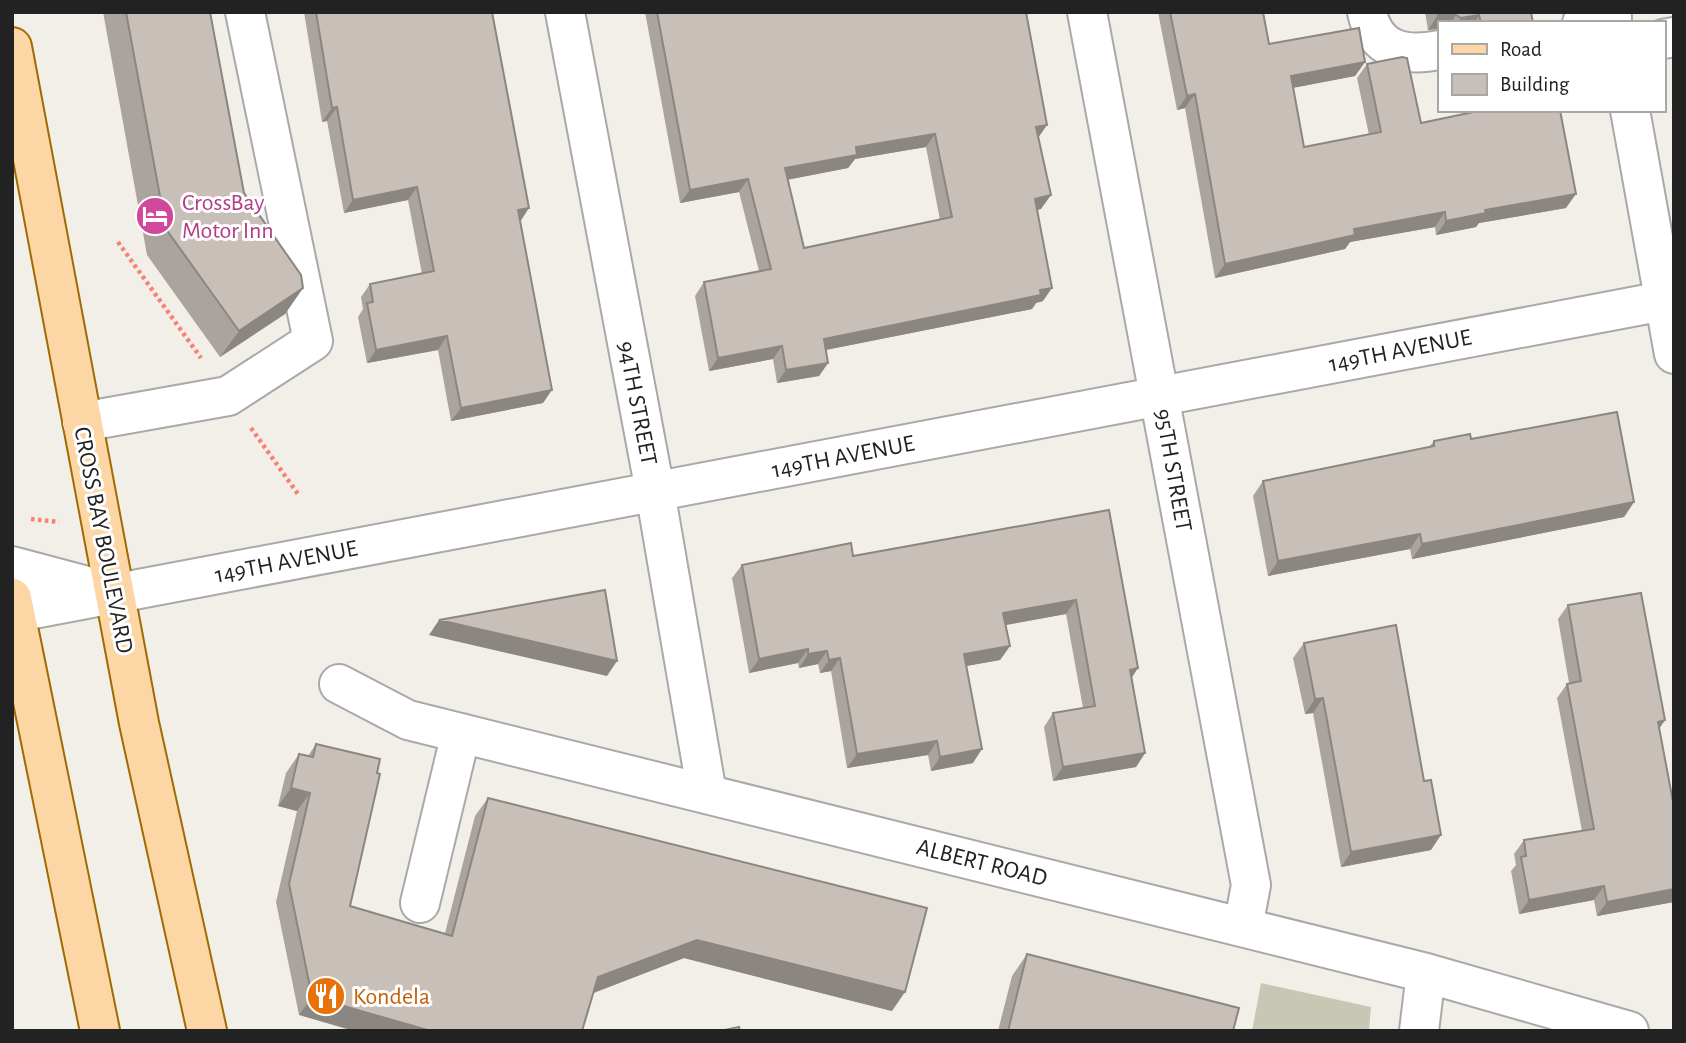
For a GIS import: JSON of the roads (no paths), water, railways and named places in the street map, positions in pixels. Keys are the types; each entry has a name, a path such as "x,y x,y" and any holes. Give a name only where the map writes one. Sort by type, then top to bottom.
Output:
{"main road":[{"name":"CROSS BAY BOULEVARD","path":"12,47 139,723 207,1031"},
{"path":"13,608 100,1031"}],"street":[{"path":"82,422 228,396 313,341 244,12"},
{"name":"94TH STREET","path":"565,12 655,491 707,793"},
{"name":"95TH STREET","path":"1087,12 1251,885 1243,927"},
{"path":"1367,12 1370,27 1387,48 1416,55 1438,50"},
{"path":"1630,112 1669,300 1674,354"},
{"name":"149TH AVENUE","path":"13,608 115,594 1669,300"},
{"path":"12,566 115,594"},
{"name":"ALBERT ROAD","path":"339,684 408,720 1426,973 1629,1031"},
{"path":"420,903 461,733"},
{"path":"1419,1031 1426,973"}],"place":[{"name":"CrossBay Motor Inn","path":"155,216"},
{"name":"Kondela","path":"326,996"}]}
